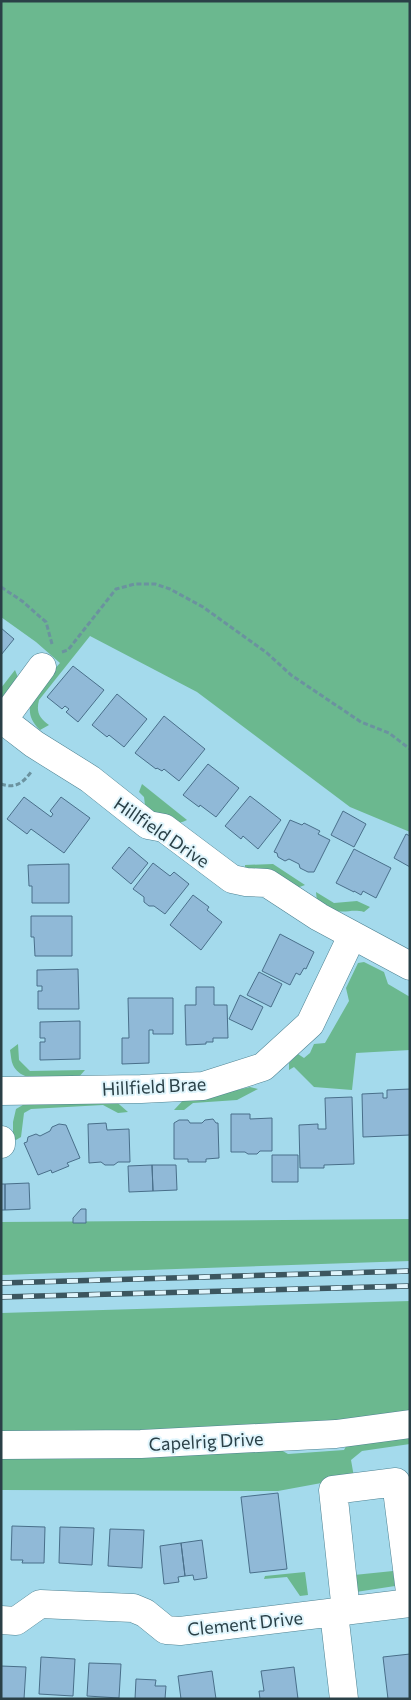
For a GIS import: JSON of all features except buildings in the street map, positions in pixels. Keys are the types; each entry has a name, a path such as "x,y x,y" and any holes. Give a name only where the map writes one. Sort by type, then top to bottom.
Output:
{"street":[{"name":"Hillfield Drive","path":"48,661 2,721 90,779 148,826 164,828 232,879 267,883 318,917 410,966"},
{"name":"Hillfield Brae","path":"1,1091 203,1086 263,1068 310,1024 352,936"},
{"name":"Capelrig Drive","path":"1,1445 141,1444 248,1439 336,1434 410,1424"},
{"path":"344,1699 333,1490 396,1482 410,1592"},
{"name":"Clement Drive","path":"1,1620 16,1621 40,1604 133,1608 145,1613 166,1630 180,1631 410,1603"}],"path":[{"path":"1,587 22,601 46,622 48,661 68,650 116,589 135,584 156,584 170,589 203,607 267,653 291,675 361,722 388,734 410,749"},
{"path":"1,784 8,786 18,785 26,779 48,753"}],"green space":[{"path":"1,1 410,1 410,832 350,807 197,692 90,636 39,700 39,714 49,725 40,730 33,721 30,712 34,695 60,663 36,642 1,617"},
{"path":"15,670 19,680 1,703 1,688"},
{"path":"142,784 187,820 180,823 169,823 159,817 145,805 144,797 139,792"},
{"path":"273,864 305,885 294,889 245,873 245,865"},
{"path":"316,892 334,903 357,901 370,907 364,912 343,912 328,909 317,902"},
{"path":"364,962 384,972 388,984 410,997 410,1050 356,1053 352,1090 314,1087 294,1067 289,1070 289,1063 298,1054 304,1058 310,1053 314,1044 325,1043 349,1001 346,988 358,963"},
{"path":"18,1044 19,1060 30,1071 85,1070 78,1078 42,1079 25,1076 18,1072 11,1060 10,1050"},
{"path":"250,1087 258,1089 237,1100 193,1103 184,1110 174,1110 188,1095 229,1092"},
{"path":"112,1098 128,1112 118,1113 103,1105 31,1109 24,1113 21,1137 16,1140 13,1138 13,1122 16,1109 28,1102"},
{"path":"410,1219 410,1261 1,1275 1,1222"},
{"path":"410,1301 410,1414 348,1422 1,1439 1,1313"},
{"path":"410,1432 410,1444 362,1451 351,1460 354,1477 278,1491 1,1490 1,1452 274,1446 288,1454 344,1450 349,1441"},
{"path":"393,1571 395,1586 356,1592 354,1575"},
{"path":"305,1572 308,1595 300,1596 287,1577 264,1579 265,1576"}],"railway":[{"path":"1,1283 410,1271"},
{"path":"1,1297 410,1286"}]}
